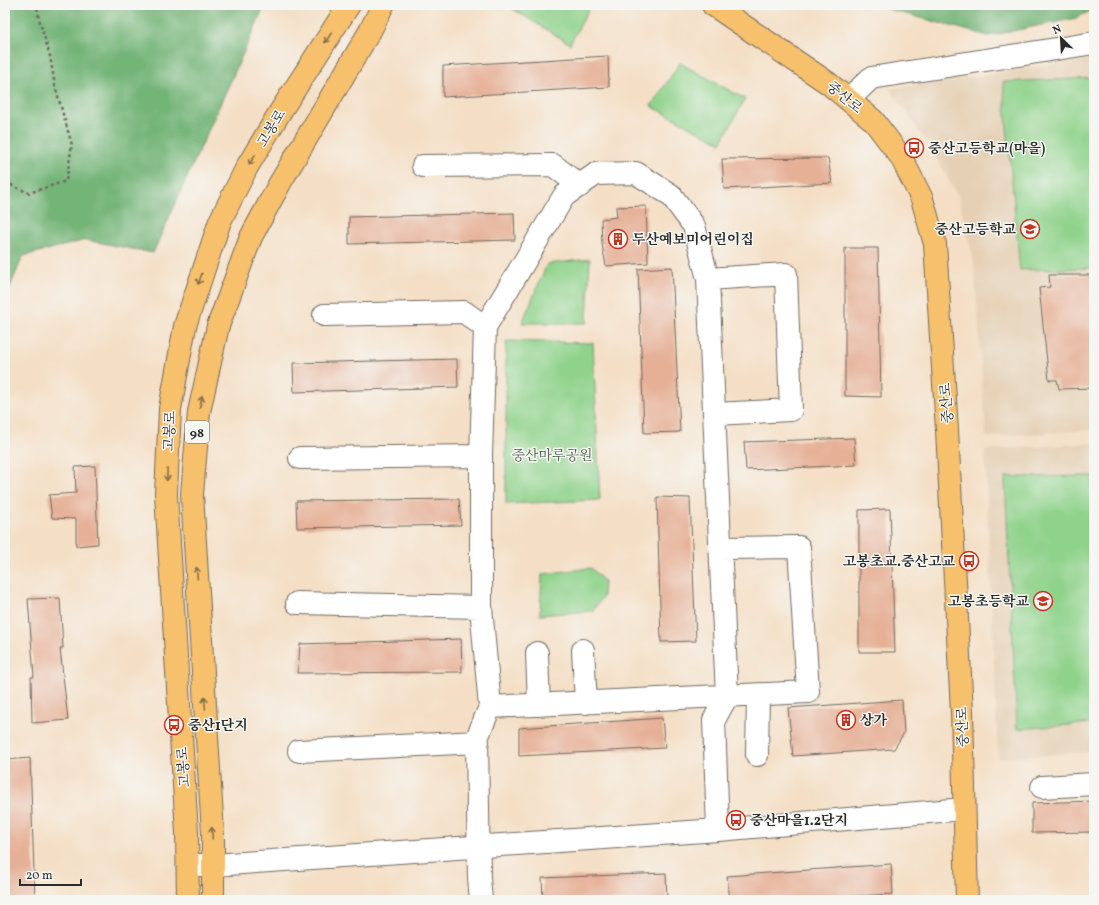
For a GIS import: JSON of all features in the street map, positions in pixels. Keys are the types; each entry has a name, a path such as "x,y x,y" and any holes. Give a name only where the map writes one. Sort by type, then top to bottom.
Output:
{"main road":[{"name":"고봉로","path":"188,900 188,865 166,494 170,409 185,326 220,222 244,174 280,112 349,5"},
{"name":"고봉로","path":"213,900 213,834 192,494 199,412 218,326 251,237 280,183 370,31 382,5"},
{"name":"중산로","path":"713,5 828,83 873,120 901,157 922,199 935,244 962,712 967,900"}],"street":[{"path":"849,99 871,78 1094,43"},
{"path":"423,166 553,165 580,186"},
{"path":"481,900 478,738 490,707 481,607 481,456 485,327 564,196 596,174 636,173 671,195 694,226 708,279 727,696 714,720 718,830"},
{"path":"708,279 786,274 791,410 714,414"},
{"path":"324,315 464,312 485,327"},
{"path":"300,458 481,456"},
{"path":"490,707 808,692 799,547 720,548"},
{"path":"297,603 481,607"},
{"path":"583,650 586,703"},
{"path":"537,653 539,705"},
{"path":"758,694 758,755"},
{"path":"299,751 478,742"},
{"path":"1042,787 1094,784"},
{"path":"188,865 212,865 718,830 964,809"}],"path":[{"path":"5,187 11,185 29,193 66,181 72,145 55,86 50,56 39,19 37,5"}],"shaded area":[{"name":"중산고등학교","path":"1094,58 1094,430 986,437 974,262 958,196 927,142 890,89"},
{"name":"고봉초등학교","path":"1094,443 1094,751 998,759 985,450"}],"green space":[{"path":"5,5 265,5 153,253 86,240 23,256 5,299"},
{"path":"506,5 591,5 570,44"},
{"path":"887,5 1094,5 1094,9 1077,18 988,36 887,9"},
{"path":"680,63 745,99 721,143 651,106"},
{"path":"1094,78 1094,268 1020,270 1003,82"},
{"path":"590,259 587,323 522,323 547,264"},
{"name":"중산마루공원","path":"506,341 593,343 600,500 506,504"},
{"name":"고봉초등학교","path":"1094,476 1094,723 1017,729 1005,477"},
{"path":"591,568 604,581 603,597 592,611 540,615 542,574"}],"building":[{"path":"608,56 609,87 443,97 443,66"},
{"path":"828,158 832,183 724,189 722,159"},
{"name":"두산예보미어린이집","path":"646,206 648,263 606,266 602,244 601,219 617,217 616,207"},
{"path":"514,213 515,240 349,244 349,217"},
{"path":"845,248 878,248 881,397 845,396"},
{"path":"672,267 680,432 644,433 638,269"},
{"path":"1049,275 1094,275 1094,388 1059,389 1057,380 1049,380 1039,288 1050,287"},
{"path":"457,359 458,387 294,392 293,363"},
{"path":"854,438 856,465 746,470 744,442"},
{"path":"95,466 98,544 76,546 76,519 52,518 49,495 76,493 75,467"},
{"path":"657,497 690,498 696,641 661,642"},
{"path":"459,499 461,525 297,528 296,501"},
{"path":"890,509 895,652 859,652 859,510"},
{"path":"60,598 63,648 60,648 68,720 32,723 31,677 34,677 28,599"},
{"path":"461,639 462,672 298,673 300,644"},
{"name":"상가","path":"902,700 904,733 894,749 793,756 788,708"},
{"path":"662,718 665,748 519,756 519,728"},
{"path":"30,758 35,900 5,900 5,760"},
{"path":"1094,801 1094,832 1032,833 1032,803"},
{"path":"891,864 893,894 786,900 730,900 727,876"},
{"path":"666,873 667,900 543,900 542,878"}],"place":[{"name":"중산고등학교(마을)","path":"914,148"},
{"name":"중산고등학교","path":"1030,229"},
{"name":"두산예보미어린이집","path":"618,239"},
{"name":"고봉초교.중산고교","path":"969,561"},
{"name":"고봉초등학교","path":"1043,601"},
{"name":"상가","path":"846,720"},
{"name":"중산1단지","path":"174,725"},
{"name":"중산마을1.2단지","path":"736,820"}]}
